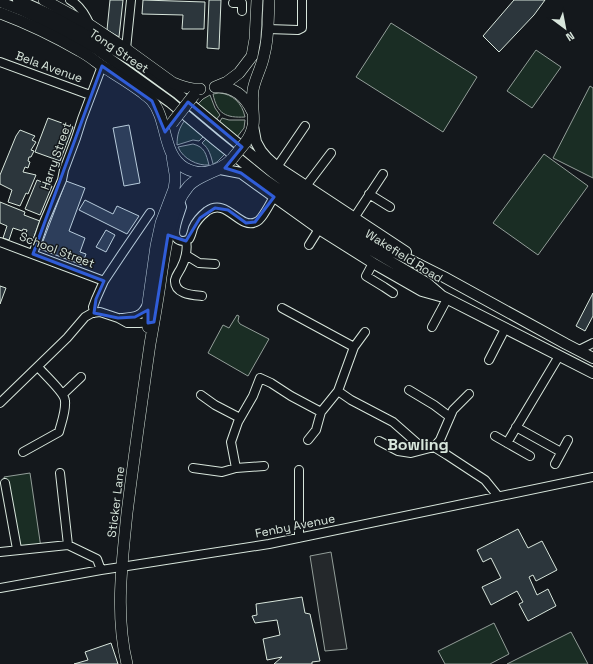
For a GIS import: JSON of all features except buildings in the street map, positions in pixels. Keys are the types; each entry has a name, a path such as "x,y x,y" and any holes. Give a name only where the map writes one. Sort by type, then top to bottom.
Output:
{"highway":[{"path":"44,0 90,25 173,82 197,92"},
{"path":"215,87 227,82 239,72 252,56 255,39 257,0"},
{"path":"0,13 30,25 81,51 118,75 152,101 159,114 172,153 176,160 181,165 193,171 205,172 218,169 228,163 252,132 253,89 264,57 268,29 269,0"},
{"path":"167,138 172,123 197,92 206,88 224,87 232,89 247,102 253,114"},
{"name":"Sticker Lane","path":"151,322 148,303 158,233 174,189 175,174 172,153"},
{"name":"Sticker Lane","path":"127,664 120,615 122,567 131,481 150,344 151,322 170,227 179,201 189,185 218,169"}],"main road":[{"name":"Tong Street","path":"18,0 67,22 133,61 177,93 222,130"},
{"name":"Tong Street","path":"0,2 21,10 56,27 96,49 170,102 214,139"},
{"path":"253,126 256,142 261,151 277,167 444,277"},
{"name":"Wakefield Road","path":"222,130 272,172 370,240 444,277 593,358"},
{"name":"Wakefield Road","path":"214,139 265,180 344,234 427,282 445,298 593,373"},
{"path":"218,169 241,173 319,230 422,291 445,298"}],"street":[{"name":"Tong Street","path":"70,0 86,16 90,25"},
{"path":"126,49 132,0"},
{"path":"268,29 298,30 302,28 302,0"},
{"path":"233,3 242,5"},
{"name":"Bela Avenue","path":"0,62 90,95"},
{"name":"Harry Street","path":"33,254 44,222 62,180 64,170 90,95 102,66"},
{"path":"277,167 305,126"},
{"path":"306,186 331,153"},
{"path":"354,218 383,174"},
{"path":"369,194 390,208"},
{"path":"186,241 190,237 197,222 211,209 219,208 228,210 246,223 256,222 260,219 274,197"},
{"path":"179,201 182,207 175,236 178,240 186,241"},
{"path":"94,313 93,307 104,281 150,213"},
{"path":"309,245 319,230"},
{"path":"186,241 186,255 182,268 175,278 176,285 182,292 202,296"},
{"name":"School Street","path":"0,242 104,281"},
{"path":"186,255 199,263 215,264"},
{"path":"373,263 366,276 393,293"},
{"path":"432,327 445,298"},
{"path":"118,318 134,317 145,310 148,303"},
{"path":"282,308 354,347"},
{"path":"0,403 67,338 85,317 100,312 118,318 127,323 151,322"},
{"path":"489,360 506,329"},
{"path":"308,440 316,430 321,412 338,391 354,347 365,332"},
{"path":"579,350 593,343"},
{"path":"507,443 559,356"},
{"path":"23,452 59,432 64,414 66,400 63,394 38,367"},
{"path":"63,394 81,377"},
{"path":"236,468 231,442 238,422 253,396 260,378 321,412"},
{"path":"409,390 434,405 450,417"},
{"path":"338,391 351,400 393,422 418,444 434,448 447,455 485,480 498,496"},
{"path":"379,442 398,450 411,453 434,448 440,440 453,410 468,394"},
{"path":"201,395 215,405 240,418"},
{"path":"516,427 561,452"},
{"path":"495,436 530,456"},
{"path":"555,464 568,440"},
{"path":"193,468 222,472 236,468 264,466"},
{"path":"299,470 300,538"},
{"path":"60,473 68,545"},
{"name":"Fenby Avenue","path":"0,588 300,538 593,476"},
{"path":"5,483 17,550"},
{"path":"0,552 68,545 97,559 101,570"}],"highlighted area":[{"path":"102,66 152,101 165,132 188,102 242,147 225,168 241,173 274,197 255,222 246,223 228,210 215,208 200,218 186,241 168,235 154,322 148,323 148,310 135,317 118,318 94,313 96,299 104,281 33,254"}],"green space":[{"path":"391,23 477,77 443,132 356,77"},
{"path":"536,50 561,67 532,108 507,91"},
{"path":"590,86 593,88 593,178 553,158"},
{"path":"219,93 233,97 242,107 245,117 233,117 223,113 217,106 213,94"},
{"path":"210,95 215,108 220,115 215,121 197,105"},
{"path":"222,118 229,120 245,120 244,128 237,137 219,123"},
{"path":"185,120 204,136 199,141 193,140 177,145 177,138 181,126"},
{"path":"207,138 226,153 213,164 208,150 202,143"},
{"path":"193,144 203,149 209,165 191,161 183,155 178,147"},
{"path":"544,154 588,186 538,255 493,223"},
{"path":"237,315 239,316 238,321 240,324 269,339 248,376 208,353 223,325 229,328"},
{"path":"30,473 41,548 17,549 4,477"},
{"path":"494,623 509,654 490,664 445,664 438,651"},
{"path":"571,632 588,664 507,664"}],"shaded area":[{"path":"331,552 347,649 325,651 310,556"}],"district":[{"name":"Bowling","path":"418,444"}]}
